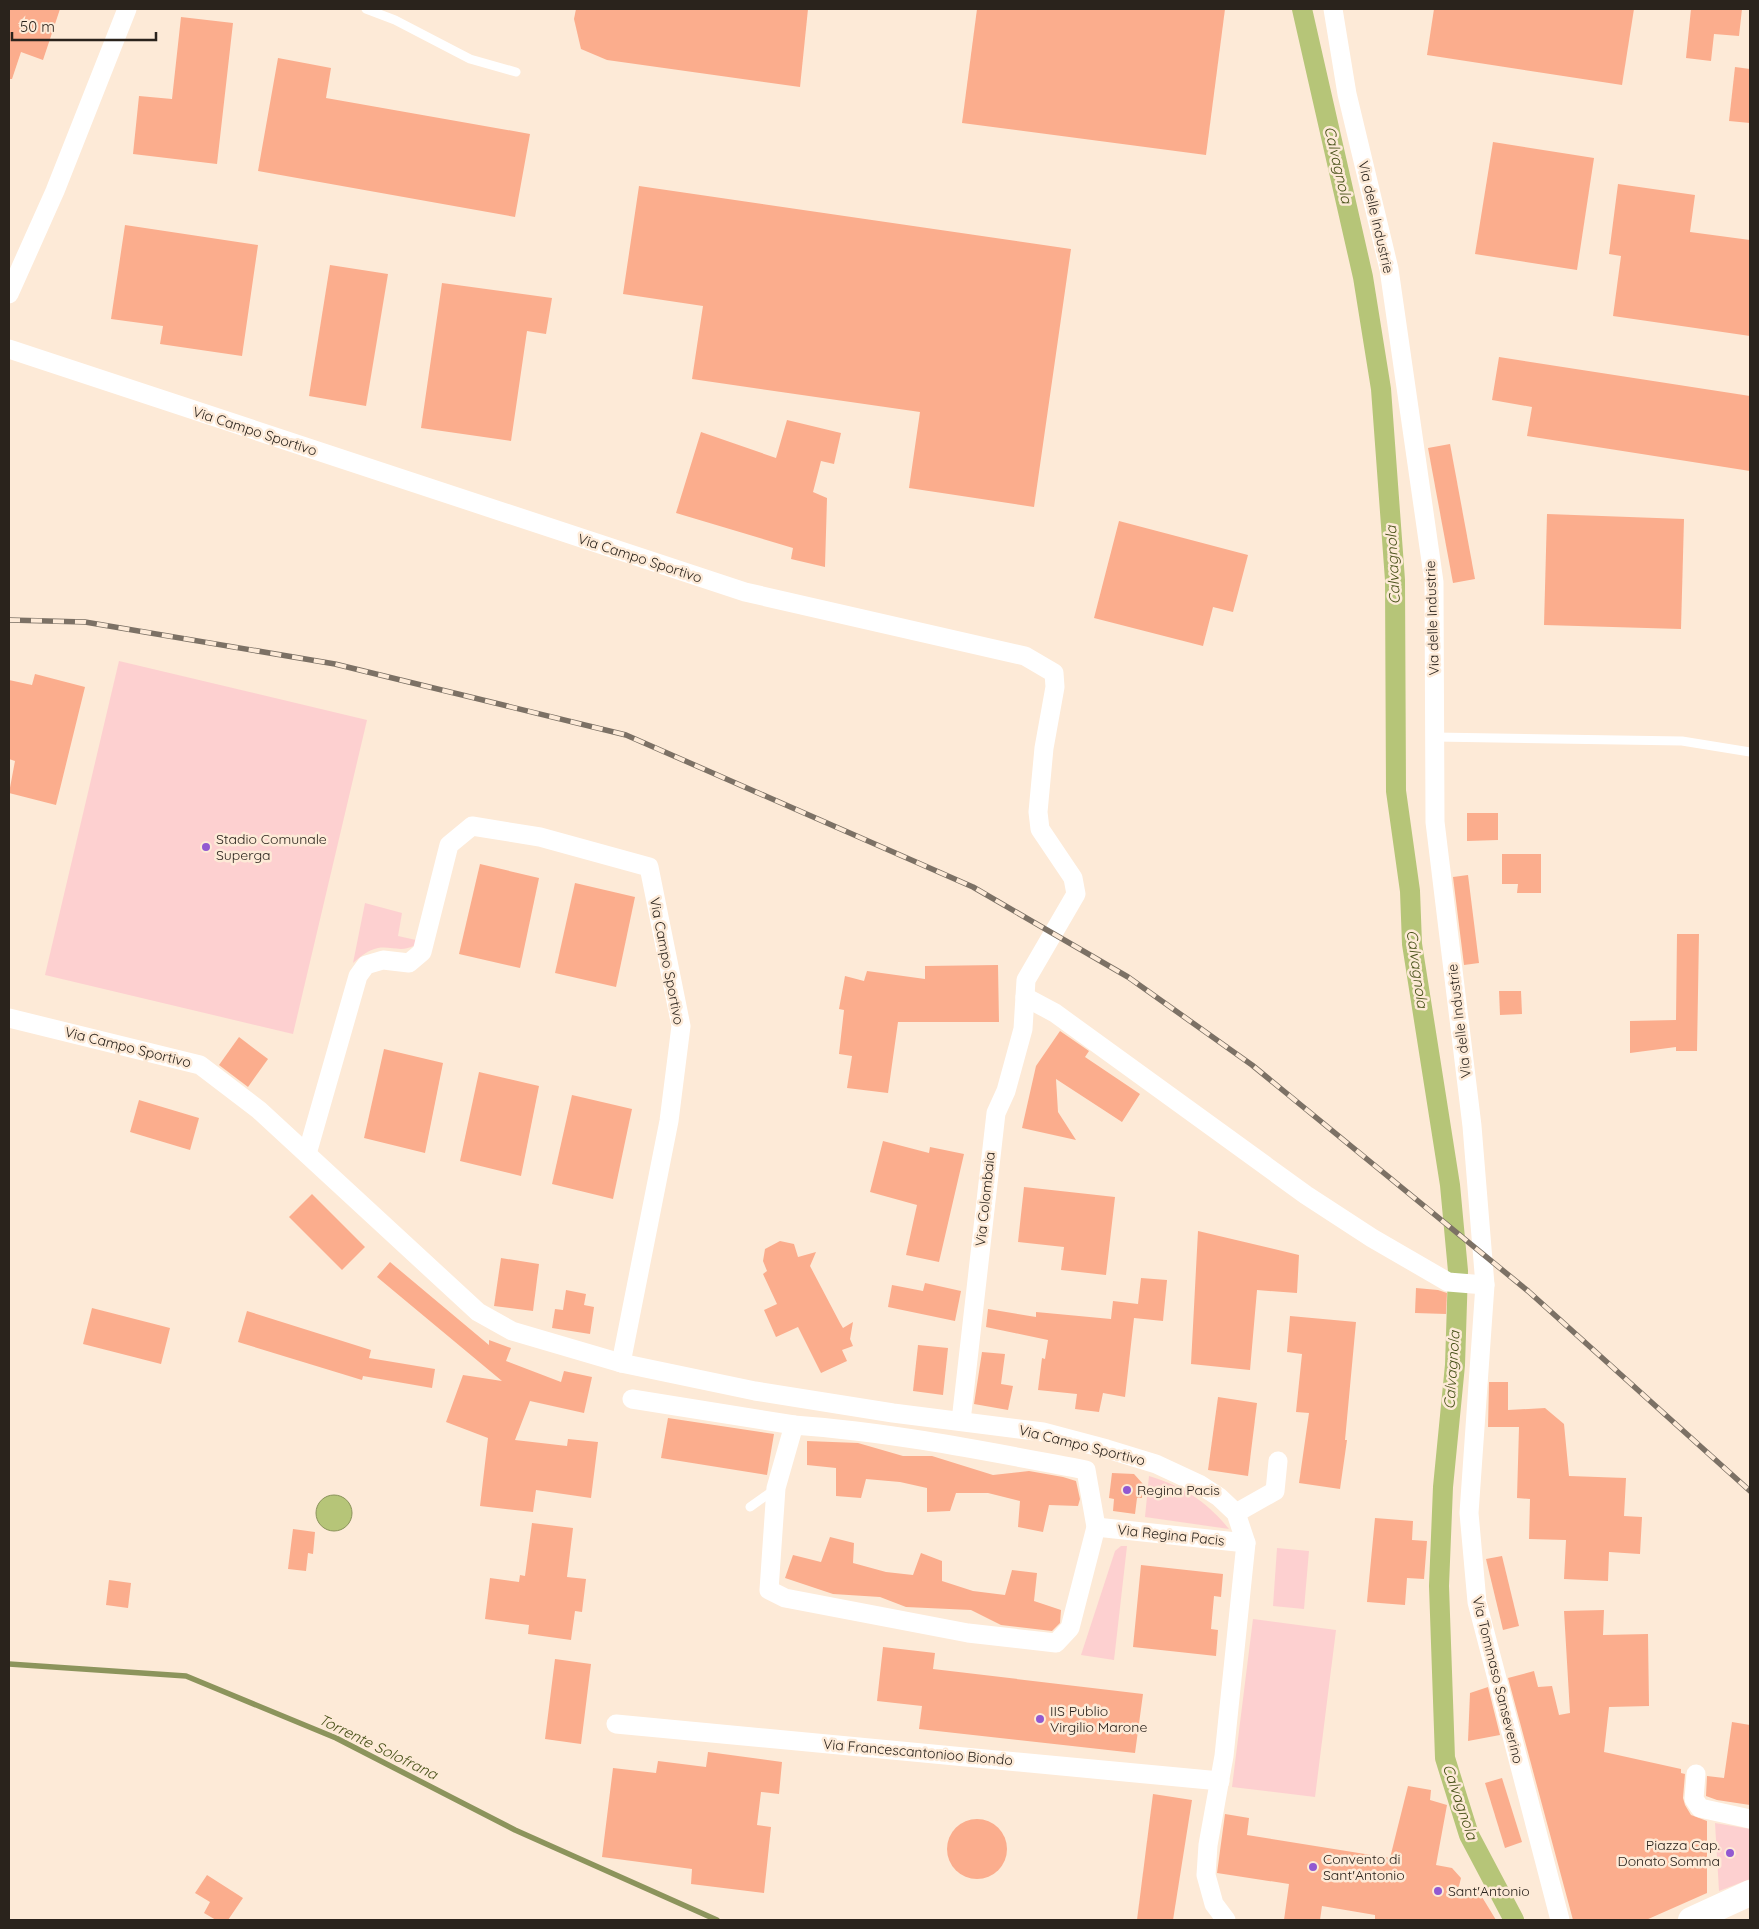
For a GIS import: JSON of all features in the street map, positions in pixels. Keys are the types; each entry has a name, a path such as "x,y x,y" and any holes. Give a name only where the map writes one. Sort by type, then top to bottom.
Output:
{"main road":[{"path":"1691,1920 1749,1896"}],"street":[{"path":"9,294 55,191 127,9"},
{"name":"Via delle Industrie","path":"1333,9 1347,94 1389,269 1434,582 1435,822 1479,1203 1476,1285"},
{"name":"Via Campo Sportivo","path":"9,349 745,592 1025,656 1042,665 1054,674 1055,686 1044,748 1038,812 1040,829 1073,878 1076,894 1026,989"},
{"name":"Via Campo Sportivo","path":"306,1154 358,976 366,965 383,960 409,963 422,952 449,845 472,826 540,837 649,867 681,1026 669,1121 621,1362"},
{"path":"1026,989 1055,1013 1306,1195 1372,1238 1448,1282 1476,1285"},
{"name":"Via Colombaia","path":"961,1421 996,1113 1006,1091 1023,1029 1026,989"},
{"name":"Via Campo Sportivo","path":"9,1018 200,1065 259,1110 478,1312 512,1331 621,1362 755,1391 1043,1432 1156,1464 1199,1484 1219,1497 1236,1513 1246,1543 1234,1677 1220,1781 1208,1845 1206,1875 1214,1904 1226,1920"},
{"name":"Via Tommaso Sanseverino","path":"1476,1285 1470,1513 1477,1602 1560,1920"},
{"path":"632,1399 794,1425 828,1428 978,1450 1086,1470 1096,1527 1070,1628 1056,1643 968,1633 785,1598 769,1590 776,1488 794,1425"},
{"path":"1236,1513 1275,1491 1278,1461"},
{"name":"Via Regina Pacis","path":"1096,1527 1246,1543"},
{"name":"Via Francescantonioo Biondo","path":"616,1724 1220,1781"},
{"path":"1696,1774 1694,1799 1700,1808 1750,1818"}],"lane":[{"path":"366,9 394,20 470,60 516,72"},
{"path":"1435,737 1682,741 1750,752"},
{"path":"750,1507 776,1488"}],"shaded area":[{"name":"Stadio Comunale Superga","path":"119,661 367,720 293,1034 45,975"},
{"path":"365,903 402,913 398,936 416,940 415,945 406,949 374,949 353,963"},
{"path":"1149,1476 1162,1480 1194,1496 1212,1510 1229,1529 1145,1517"},
{"path":"334,1495 341,1496 347,1500 351,1506 351,1520 347,1526 341,1530 334,1531 327,1530 321,1526 317,1520 316,1513 317,1506 321,1500 327,1496"},
{"path":"1121,1546 1127,1546 1114,1660 1081,1655 1115,1551"},
{"path":"1277,1548 1309,1551 1304,1609 1273,1606"},
{"path":"1253,1619 1336,1630 1315,1797 1232,1787"},
{"path":"1715,1823 1750,1829 1750,1879 1719,1891"}],"building":[{"path":"9,9 60,9 43,60 21,52 12,79 9,79"},
{"path":"576,9 808,9 800,87 607,60 581,49 574,19"},
{"path":"977,9 1225,9 1206,155 962,123"},
{"path":"1434,9 1634,9 1622,85 1427,55"},
{"path":"1691,9 1742,9 1739,36 1714,34 1711,61 1686,58"},
{"path":"181,17 233,23 217,164 133,154 139,96 172,99"},
{"path":"278,58 331,68 326,98 530,134 515,217 258,171"},
{"path":"1735,67 1750,69 1750,123 1729,121"},
{"path":"1493,142 1594,158 1577,270 1475,254"},
{"path":"1618,184 1695,195 1690,232 1750,240 1750,336 1613,316 1621,256 1609,254"},
{"path":"639,186 1071,249 1034,507 909,488 920,412 692,379 703,306 623,294"},
{"path":"125,225 258,245 242,356 160,344 163,326 111,319"},
{"path":"330,265 388,274 366,406 309,396"},
{"path":"442,283 552,298 546,334 527,331 511,441 421,428"},
{"path":"1499,357 1750,396 1750,471 1527,436 1532,407 1492,400"},
{"path":"787,420 841,433 834,464 821,461 813,492 827,498 825,567 791,559 793,548 676,513 701,432 776,458"},
{"path":"1450,444 1475,579 1453,583 1428,448"},
{"path":"1547,514 1684,519 1681,629 1544,625"},
{"path":"1119,521 1248,555 1233,612 1213,607 1203,646 1094,618"},
{"path":"35,674 85,687 56,805 9,793 15,761 9,759 9,680 32,685"},
{"path":"1467,813 1498,813 1498,840 1467,841"},
{"path":"1502,854 1541,854 1541,893 1517,893 1518,884 1502,884"},
{"path":"480,864 539,878 520,968 459,954"},
{"path":"1468,875 1479,963 1464,965 1453,877"},
{"path":"575,883 635,897 616,987 555,973"},
{"path":"1677,934 1699,934 1697,1051 1676,1051 1676,1047 1630,1053 1630,1021 1676,1020"},
{"path":"998,965 999,1022 898,1022 888,1093 847,1088 852,1056 839,1054 844,1010 839,1009 845,976 864,981 867,971 925,979 925,966"},
{"path":"1499,991 1521,991 1522,1014 1500,1015"},
{"path":"1060,1031 1089,1051 1085,1057 1140,1094 1122,1122 1056,1079 1058,1112 1076,1140 1022,1128 1036,1066"},
{"path":"239,1037 268,1059 248,1087 219,1065"},
{"path":"384,1049 443,1063 425,1153 364,1138"},
{"path":"479,1072 539,1086 521,1176 460,1161"},
{"path":"572,1095 632,1109 613,1199 552,1184"},
{"path":"139,1100 199,1118 190,1150 130,1132"},
{"path":"883,1141 929,1153 930,1147 964,1154 939,1262 906,1255 917,1205 870,1192"},
{"path":"1024,1187 1115,1197 1106,1275 1061,1270 1064,1247 1018,1242"},
{"path":"312,1194 365,1247 342,1270 289,1217"},
{"path":"1198,1231 1299,1255 1297,1293 1257,1290 1250,1370 1191,1364"},
{"path":"780,1241 794,1244 798,1257 816,1252 810,1266 840,1323 843,1328 853,1322 850,1339 853,1346 842,1350 847,1361 821,1373 798,1327 776,1337 764,1310 777,1304 763,1274 767,1271 763,1261 765,1249"},
{"path":"501,1258 539,1264 533,1311 494,1306"},
{"path":"390,1262 489,1345 489,1340 511,1348 506,1361 561,1382 564,1371 592,1377 584,1413 530,1401 515,1440 567,1446 568,1439 598,1442 591,1498 536,1490 533,1512 480,1506 488,1438 446,1422 463,1375 502,1381 377,1277"},
{"path":"1141,1278 1167,1280 1163,1321 1134,1318 1125,1397 1103,1393 1099,1412 1075,1409 1077,1394 1038,1390 1042,1358 1045,1359 1048,1340 986,1327 988,1309 1036,1317 1036,1312 1111,1319 1113,1301 1138,1304"},
{"path":"925,1283 961,1291 955,1321 888,1307 892,1285 923,1291"},
{"path":"1416,1288 1438,1290 1447,1293 1446,1314 1415,1313"},
{"path":"566,1290 586,1294 584,1305 594,1307 590,1334 552,1328 555,1309 563,1310"},
{"path":"92,1308 170,1328 161,1364 83,1344"},
{"path":"247,1311 371,1350 369,1358 435,1369 432,1388 363,1376 362,1380 238,1342"},
{"path":"1290,1316 1356,1322 1345,1440 1347,1440 1340,1489 1299,1483 1309,1413 1296,1412 1302,1354 1287,1352"},
{"path":"918,1345 948,1348 943,1395 913,1391"},
{"path":"982,1352 1005,1354 1001,1384 1013,1386 1008,1410 974,1404"},
{"path":"1489,1382 1508,1382 1508,1410 1545,1408 1564,1424 1569,1476 1626,1478 1624,1516 1642,1517 1640,1554 1609,1552 1608,1581 1564,1579 1566,1540 1529,1539 1530,1499 1517,1498 1519,1427 1488,1427"},
{"path":"1218,1397 1257,1403 1248,1476 1208,1470"},
{"path":"668,1418 774,1434 767,1475 661,1458"},
{"path":"807,1441 858,1443 903,1456 932,1456 993,1475 1029,1471 1063,1477 1076,1481 1080,1499 1078,1506 1049,1505 1043,1532 1018,1527 1020,1501 988,1493 956,1493 950,1511 927,1512 927,1488 900,1482 866,1479 861,1498 836,1496 836,1468 807,1465"},
{"name":"Regina Pacis","path":"1112,1473 1134,1474 1143,1484 1142,1498 1137,1498 1135,1514 1113,1511 1114,1499 1109,1498"},
{"path":"1375,1518 1413,1521 1412,1540 1427,1541 1424,1579 1407,1578 1405,1605 1367,1602"},
{"path":"532,1523 573,1528 567,1577 586,1579 582,1612 575,1611 571,1640 528,1634 529,1625 485,1619 490,1578 519,1582 520,1575 525,1576"},
{"path":"293,1529 315,1532 313,1554 308,1553 306,1571 288,1569"},
{"path":"830,1537 854,1543 853,1563 886,1572 913,1575 921,1553 942,1561 942,1581 973,1591 1005,1595 1012,1570 1037,1573 1034,1601 1061,1610 1060,1623 1052,1631 1001,1625 971,1610 906,1607 880,1597 833,1594 785,1578 793,1555 821,1562"},
{"path":"1502,1556 1519,1626 1503,1630 1486,1559"},
{"path":"1141,1565 1223,1574 1221,1597 1214,1596 1211,1629 1218,1630 1216,1656 1133,1647"},
{"path":"109,1580 131,1583 128,1608 106,1605"},
{"path":"1604,1610 1603,1635 1648,1634 1649,1706 1609,1707 1604,1752 1681,1769 1681,1773 1685,1774 1683,1798 1685,1805 1691,1815 1707,1821 1707,1893 1646,1920 1573,1920 1508,1678 1534,1671 1538,1687 1552,1686 1559,1715 1570,1713 1564,1611"},
{"path":"883,1647 935,1653 933,1669 1143,1694 1135,1753 919,1729 922,1706 877,1701"},
{"path":"555,1659 591,1664 581,1744 545,1739"},
{"path":"1488,1687 1500,1735 1468,1741 1470,1693"},
{"path":"1732,1722 1750,1725 1750,1805 1717,1800 1706,1796 1707,1776 1724,1778"},
{"path":"708,1752 782,1762 779,1794 761,1792 757,1825 771,1827 764,1893 691,1884 692,1869 602,1857 613,1768 656,1773 658,1761 706,1767"},
{"path":"1502,1778 1522,1842 1505,1848 1485,1783"},
{"name":"Convento di Sant'Antonio","path":"1408,1786 1431,1790 1430,1800 1447,1805 1436,1865 1452,1868 1461,1878 1458,1890 1479,1892 1496,1920 1375,1920 1375,1915 1322,1906 1320,1920 1284,1920 1289,1884 1217,1873 1225,1814 1249,1818 1247,1835 1390,1858"},
{"path":"1153,1794 1192,1800 1173,1920 1137,1920"},
{"path":"971,1819 983,1819 994,1824 1002,1832 1007,1843 1005,1861 994,1874 983,1879 971,1879 960,1874 952,1866 947,1855 947,1843 952,1832 960,1824"},
{"path":"207,1875 243,1898 228,1920 216,1920 204,1913 210,1902 195,1893"}],"waterway":[{"name":"Calvagnola","path":"1302,9 1363,277 1381,389 1395,580 1396,791 1410,891 1412,944 1450,1185 1458,1271 1455,1365 1443,1487 1439,1586 1445,1758 1469,1835 1514,1920"},
{"name":"Torrente Solofrana","path":"9,1664 186,1676 336,1738 515,1830 717,1920"}],"railway":[{"path":"9,620 85,622 335,664 626,735 973,887 1128,977 1252,1065 1528,1291 1750,1491"}],"place":[{"name":"Stadio Comunale Superga","path":"206,847"},
{"name":"Regina Pacis","path":"1127,1490"},
{"name":"IIS Publio Virgilio Marone","path":"1040,1719"},
{"name":"Piazza Cap. Donato Somma","path":"1730,1853"},
{"name":"Convento di Sant'Antonio","path":"1313,1867"},
{"name":"Sant'Antonio","path":"1438,1891"}]}
